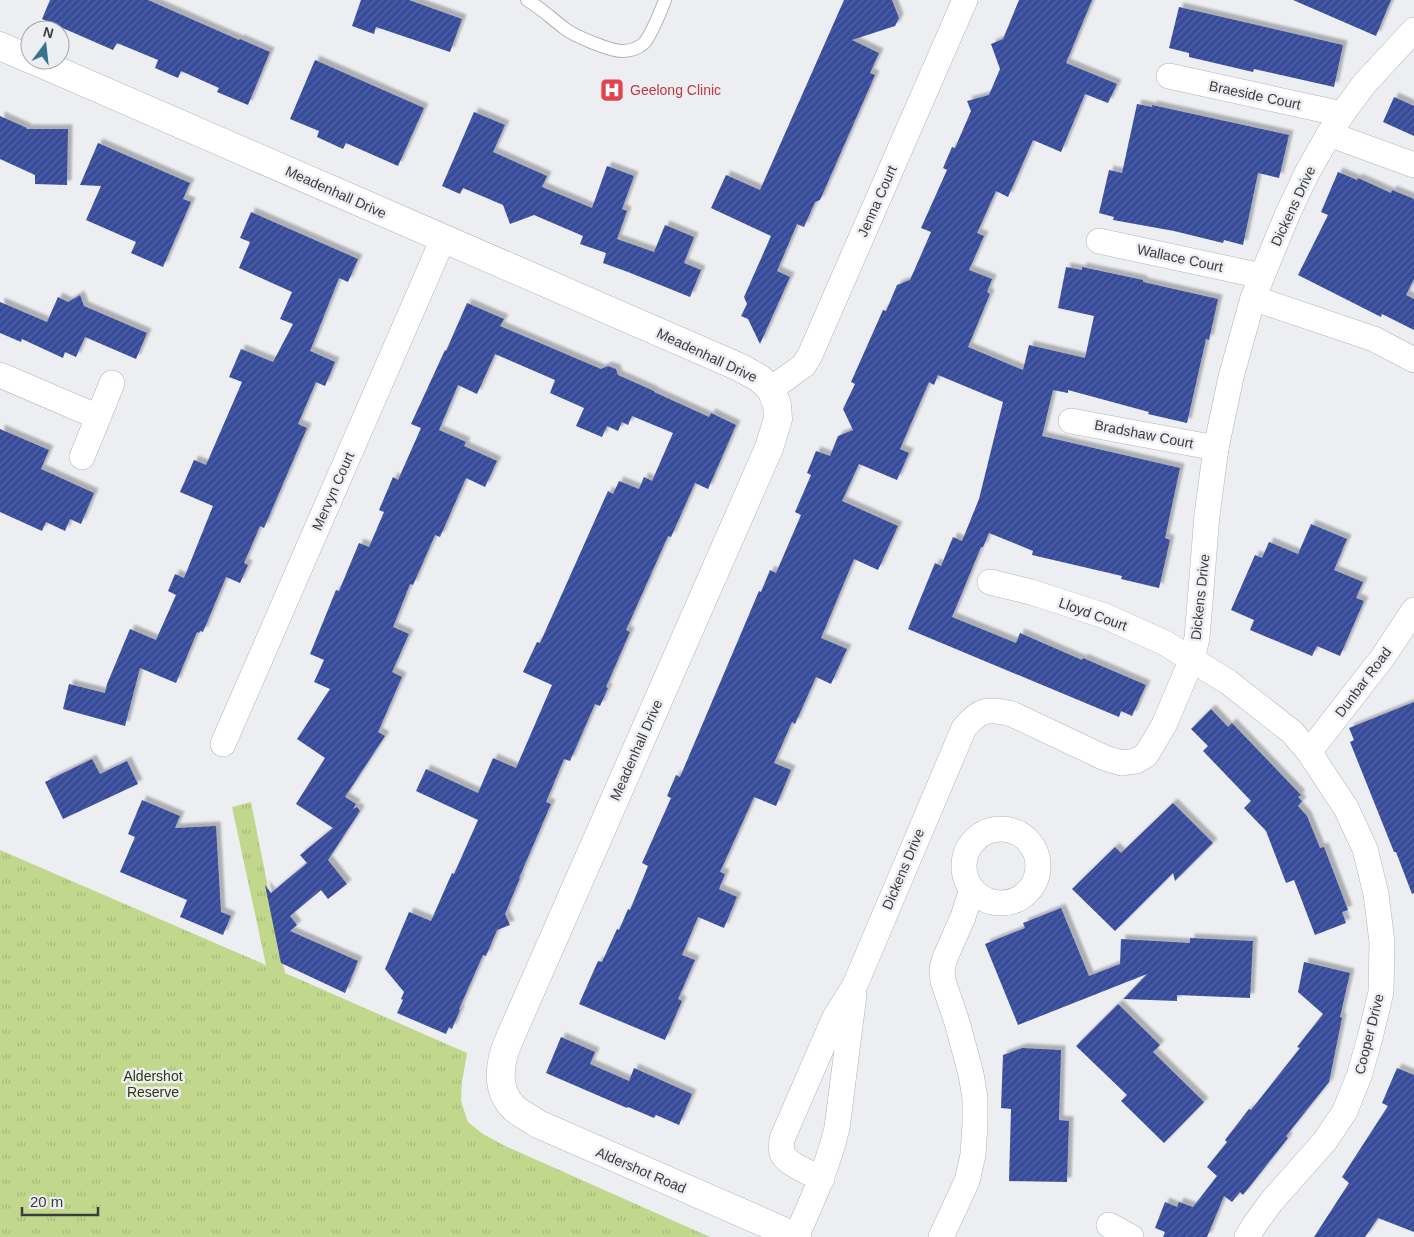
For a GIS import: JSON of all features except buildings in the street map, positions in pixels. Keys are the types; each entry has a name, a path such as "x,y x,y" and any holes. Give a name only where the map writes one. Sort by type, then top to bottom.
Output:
{"street":[{"name":"Jenna Court","path":"771,388 804,365 810,355 965,0"},
{"name":"Dickens Drive","path":"822,1179 791,1163 783,1156 781,1148 782,1139 834,1019 855,985 964,728 973,717 984,710 997,710 1012,714 1105,758 1122,763 1136,761 1146,755 1164,725 1192,659 1198,638 1207,515 1216,448 1231,377 1258,287 1288,212 1307,172 1329,134 1365,83 1414,30"},
{"name":"Meadenhall Drive","path":"0,46 20,54"},
{"name":"Meadenhall Drive","path":"56,70 739,367 759,378 771,388 777,405 778,419 769,448 503,1054 500,1069 501,1084"},
{"name":"Braeside Court","path":"1168,76 1342,114"},
{"path":"1329,134 1414,165"},
{"name":"Mervyn Court","path":"223,744 443,239"},
{"name":"Wallace Court","path":"1099,241 1258,287"},
{"path":"1258,287 1414,360"},
{"path":"0,375 98,417"},
{"path":"82,457 112,383"},
{"name":"Bradshaw Court","path":"1071,421 1216,448"},
{"name":"Lloyd Court","path":"990,582 1031,592 1105,616 1165,643 1192,659"},
{"name":"Dunbar Road","path":"1309,752 1411,622"},
{"name":"Cooper Drive","path":"1192,659 1228,682 1257,704 1292,732 1309,752 1346,808 1365,849 1376,894 1382,942 1381,992 1359,1076 1345,1111 1325,1141 1272,1202 1247,1237"},
{"path":"941,1237 967,1181 972,1155 975,1098 971,1074 957,1022 943,981 942,969 972,889"},
{"name":"Dickens Drive","path":"797,1237 822,1179 833,1145 855,985"},
{"path":"816,1062 844,1073"},
{"name":"Aldershot Road","path":"501,1084 505,1096 513,1107 538,1124 797,1237"},
{"path":"1109,1225 1131,1237"}],"lane":[{"path":"527,0 576,35 624,51 635,49 644,42 665,0"}],"green space":[{"name":"Aldershot Reserve","path":"251,802 285,973 467,1053 461,1101 468,1122 483,1134 505,1146 710,1237 0,1237 0,850 266,965 232,807"}],"place":[{"name":"Geelong Clinic","path":"612,90"}]}
